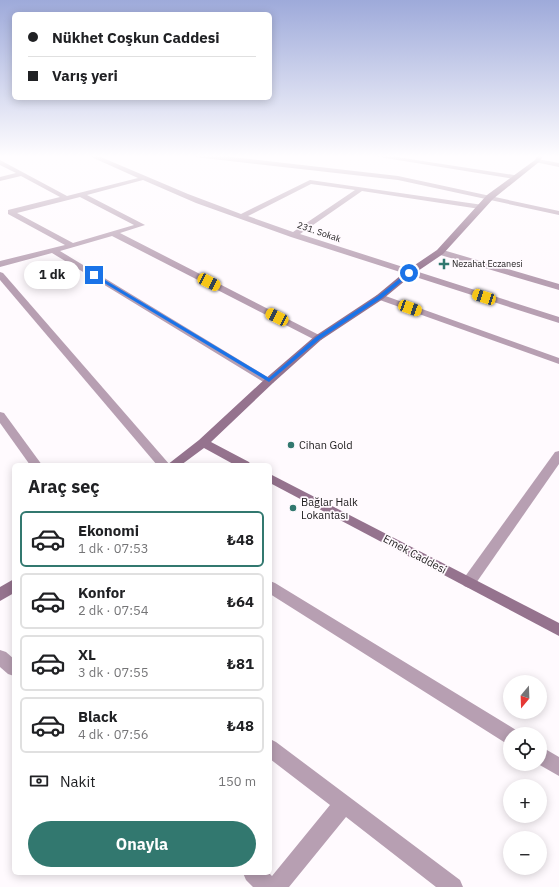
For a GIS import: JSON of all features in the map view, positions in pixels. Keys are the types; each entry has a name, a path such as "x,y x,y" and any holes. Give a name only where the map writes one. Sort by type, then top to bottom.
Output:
{"street":[{"path":"72,196 8,212 72,246"},
{"path":"0,264 72,246 141,225 85,196"},
{"name":"231. Sokak","path":"187,196 294,235 559,320"},
{"path":"242,216 281,196"},
{"path":"294,235 350,196"},
{"path":"410,196 480,207"},
{"path":"176,463 203,443 269,381 318,338 380,297 409,273 440,252 490,197 559,213"},
{"path":"113,233 318,338"},
{"path":"53,250 269,381"},
{"path":"440,252 559,288"},
{"path":"0,275 162,463"},
{"path":"380,297 559,361"},
{"path":"0,415 35,463"},
{"path":"203,443 241,463"},
{"path":"469,582 557,462"},
{"name":"Emek Caddesi","path":"272,479 559,630"},
{"path":"0,595 12,586"},
{"path":"272,588 503,732"},
{"path":"0,657 12,667"},
{"path":"272,750 453,887"},
{"path":"547,759 559,767"},
{"path":"276,887 344,804"},
{"path":"255,875 269,887"}],"place":[{"name":"Nezahat Eczanesi","path":"444,264"},
{"name":"Cihan Gold","path":"291,445"},
{"name":"Bağlar Halk Lokantası","path":"293,508"}],"route":[{"path":"94,275 269,381 318,338 380,297 409,273"}]}
